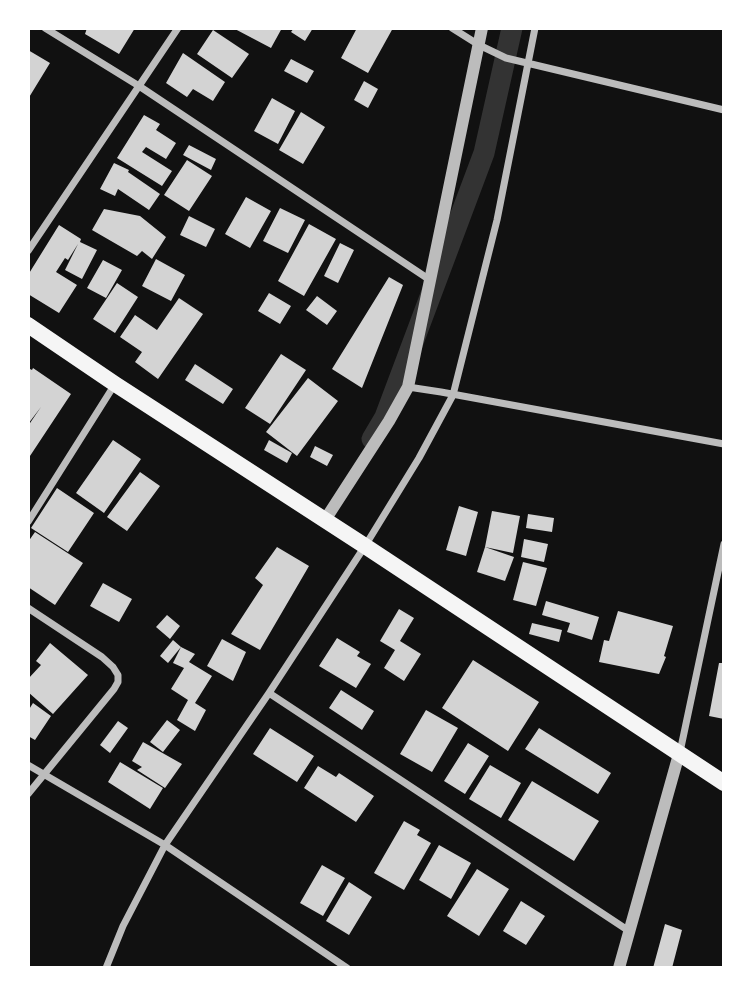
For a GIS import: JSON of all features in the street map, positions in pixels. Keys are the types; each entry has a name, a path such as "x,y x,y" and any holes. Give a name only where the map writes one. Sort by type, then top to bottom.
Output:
{"main road":[{"path":"28,325 724,783"}],"street":[{"path":"45,28 139,86 430,280"},
{"path":"28,250 178,28"},
{"path":"452,28 478,45 517,61 724,110"},
{"path":"325,520 412,388 430,280 482,28"},
{"path":"107,968 123,926 165,845 365,546 419,458 453,395 497,220 535,28"},
{"path":"28,522 115,384"},
{"path":"412,388 724,444"},
{"path":"620,968 679,754 724,544"},
{"path":"28,608 102,657 118,676 114,689 28,794"},
{"path":"269,693 629,931"},
{"path":"28,765 165,845 347,968"}],"building":[{"path":"87,28 135,28 119,54 85,34"},
{"path":"233,28 282,28 271,48"},
{"path":"294,28 313,28 305,41 291,32"},
{"path":"357,28 393,28 368,73 341,58"},
{"path":"213,30 249,54 232,78 197,54"},
{"path":"28,50 50,63 28,99"},
{"path":"183,53 225,82 213,101 193,89 187,97 166,83"},
{"path":"291,59 314,71 307,83 284,71"},
{"path":"364,81 378,89 368,108 354,100"},
{"path":"272,98 295,111 278,144 254,131"},
{"path":"301,112 325,127 303,164 279,150"},
{"path":"144,115 160,124 156,130 176,143 166,159 146,147 142,152 172,171 162,186 117,158"},
{"path":"189,145 216,159 211,170 183,155"},
{"path":"187,160 212,176 189,211 164,195"},
{"path":"114,163 129,170 128,172 160,194 149,210 118,189 115,196 100,189"},
{"path":"246,197 271,211 250,248 225,234"},
{"path":"280,208 305,220 288,253 263,241"},
{"path":"104,209 140,216 166,237 152,259 142,251 137,256 92,230"},
{"path":"189,216 215,229 206,247 180,235"},
{"path":"309,224 336,239 304,296 278,281"},
{"path":"59,225 81,239 80,242 97,250 82,279 65,270 78,244 56,272 77,285 59,313 28,294 28,275"},
{"path":"340,243 354,250 338,283 324,276"},
{"path":"156,259 185,275 171,301 142,286"},
{"path":"103,260 122,270 106,298 87,288"},
{"path":"389,277 403,285 362,388 332,369"},
{"path":"117,283 138,297 115,333 93,319"},
{"path":"269,293 291,306 280,324 258,311"},
{"path":"317,296 337,311 327,325 306,310"},
{"path":"179,298 203,314 158,379 135,362 142,352 120,337 135,315 157,330"},
{"path":"281,354 306,370 270,424 245,408"},
{"path":"195,364 233,389 223,404 185,380"},
{"path":"28,368 33,368 71,394 28,459 28,426 41,407 28,424"},
{"path":"308,378 338,401 297,456 266,432"},
{"path":"113,440 141,459 104,513 76,493"},
{"path":"269,440 292,453 287,463 264,450"},
{"path":"315,446 333,455 327,466 310,457"},
{"path":"140,472 160,486 127,531 107,517"},
{"path":"57,488 94,513 68,552 31,528"},
{"path":"459,506 478,512 466,556 446,550"},
{"path":"492,511 520,516 513,553 485,547"},
{"path":"528,514 554,518 552,532 526,528"},
{"path":"35,532 83,563 55,605 28,587 28,542"},
{"path":"524,539 548,544 544,562 521,557"},
{"path":"277,547 309,566 260,650 231,634 263,585 255,578"},
{"path":"485,547 514,557 505,581 477,572"},
{"path":"523,562 547,568 536,606 513,600"},
{"path":"103,583 132,599 119,622 90,606"},
{"path":"546,601 599,617 592,640 567,632 570,623 542,615"},
{"path":"399,609 414,618 400,641 421,654 404,681 384,668 395,650 380,641"},
{"path":"618,611 673,626 659,674 599,662 604,640 609,641"},
{"path":"167,615 180,626 170,639 156,627"},
{"path":"532,623 562,630 559,642 529,634"},
{"path":"337,638 360,652 357,656 371,664 356,688 319,666"},
{"path":"222,639 246,652 233,681 207,666"},
{"path":"173,640 181,647 168,663 160,656"},
{"path":"50,643 88,675 53,714 28,692 28,679 41,665 36,661"},
{"path":"181,647 195,654 189,662 212,676 195,703 206,710 195,731 177,720 188,700 171,689 184,668 173,663"},
{"path":"473,660 539,702 508,751 442,708"},
{"path":"719,663 724,663 724,719 709,716"},
{"path":"341,690 374,711 362,730 329,708"},
{"path":"33,703 51,716 35,740 28,736 28,711"},
{"path":"426,710 458,728 432,772 400,754"},
{"path":"167,720 180,730 163,752 150,742"},
{"path":"118,721 128,728 110,753 100,745"},
{"path":"270,728 314,756 297,782 253,754"},
{"path":"539,728 611,773 598,794 525,749"},
{"path":"143,742 182,764 165,788 137,770 142,767 132,761"},
{"path":"468,743 489,756 465,794 444,781"},
{"path":"120,762 163,788 150,809 108,782"},
{"path":"490,765 521,783 501,818 469,799"},
{"path":"318,766 336,777 339,773 374,796 356,822 304,788"},
{"path":"532,781 599,821 574,861 508,820"},
{"path":"404,821 420,830 417,835 431,843 404,890 374,873"},
{"path":"439,845 471,863 451,899 419,880"},
{"path":"322,865 345,878 323,916 300,903"},
{"path":"477,869 509,889 479,936 447,916"},
{"path":"349,882 372,897 349,935 326,921"},
{"path":"521,901 545,916 526,945 503,931"},
{"path":"665,924 682,930 672,968 653,968"}],"waterway":[{"path":"372,439 385,417 484,153 512,28"}]}
